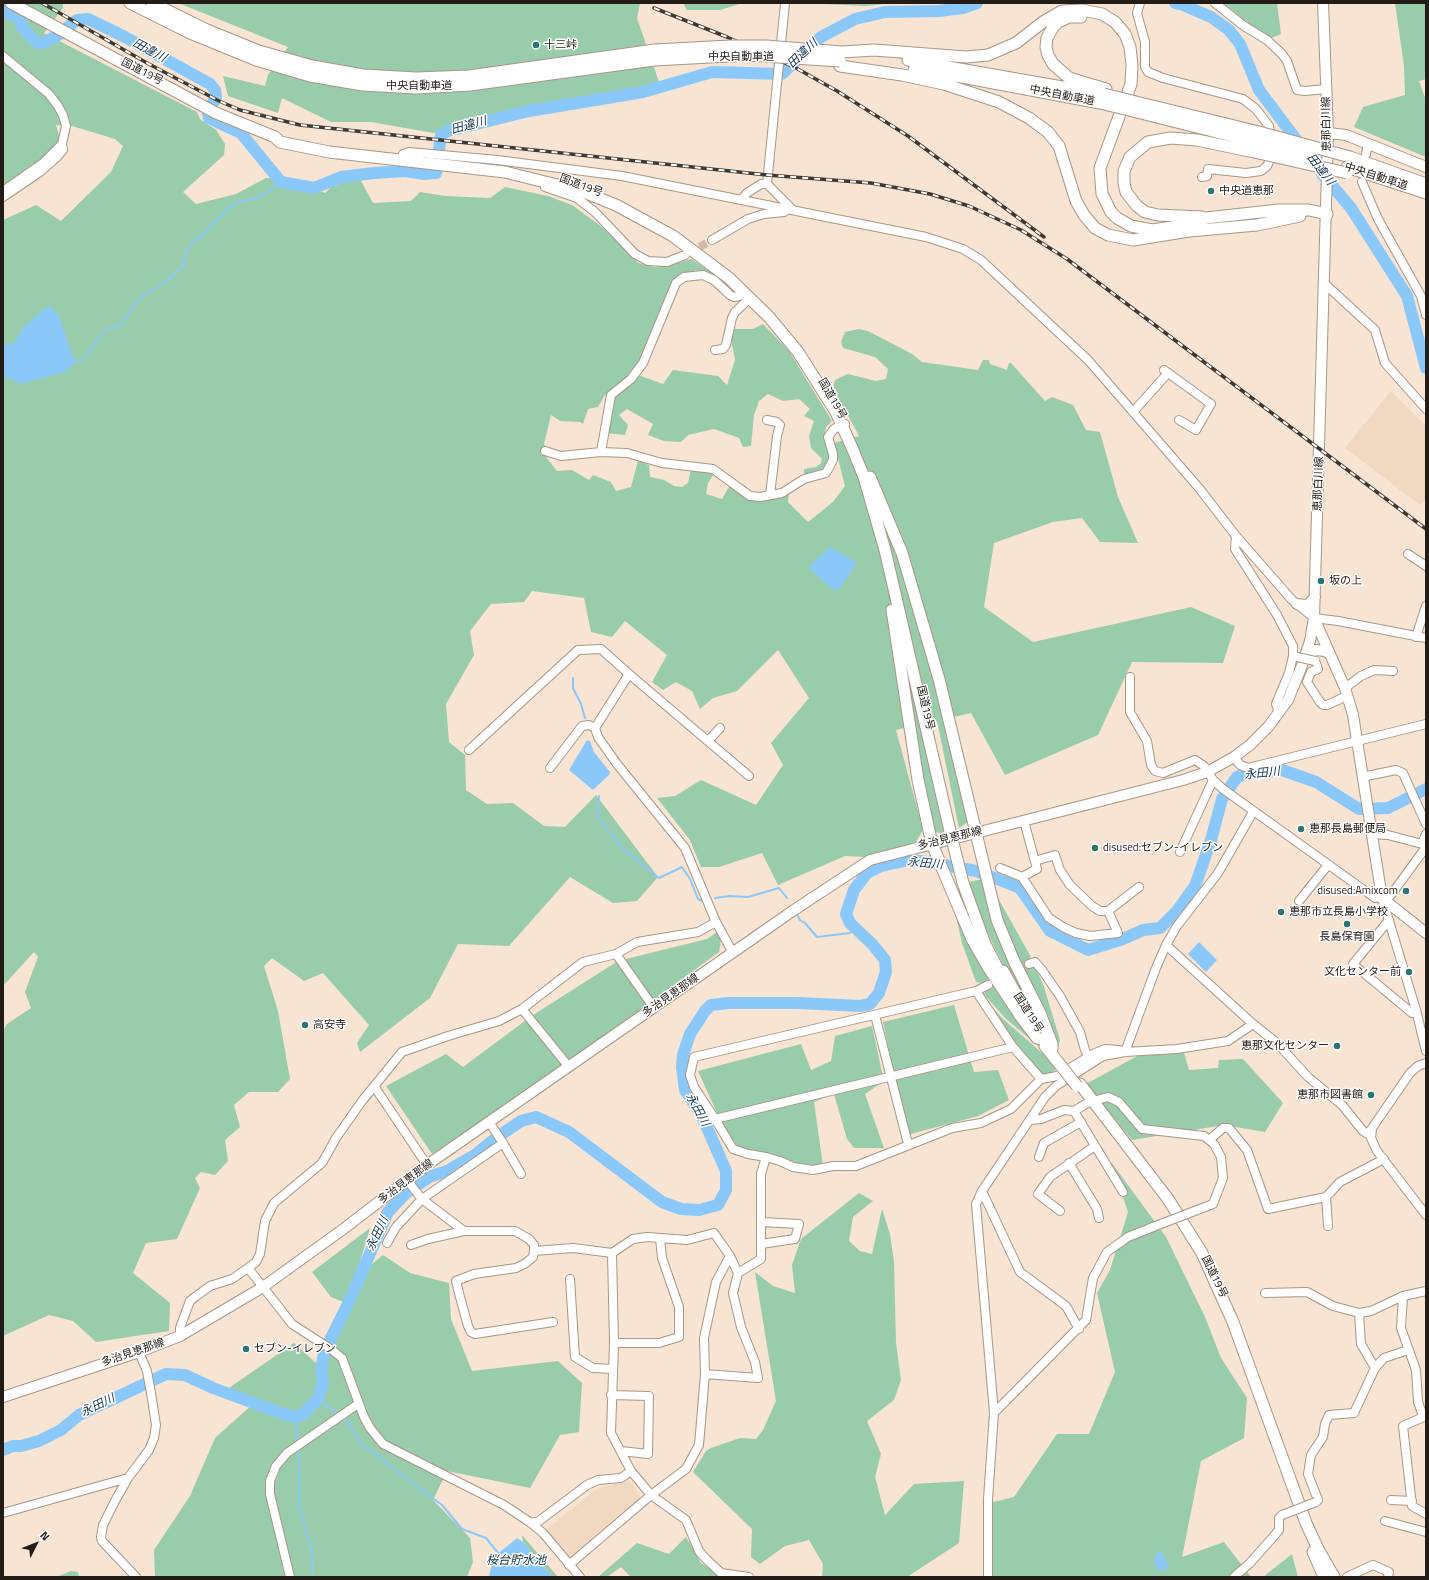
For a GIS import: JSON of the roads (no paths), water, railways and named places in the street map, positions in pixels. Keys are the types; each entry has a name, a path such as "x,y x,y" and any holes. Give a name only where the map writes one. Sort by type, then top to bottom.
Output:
{"highway":[{"name":"国道19号","path":"11,3 216,113 275,137 326,146 431,158"},
{"name":"中央自動車道","path":"130,3 190,33 256,60 310,76 363,85 416,88 470,85 654,55 680,57 760,56 841,60 916,61 1103,95 1218,121 1257,142"},
{"name":"中央自動車道","path":"152,3 207,30 265,53 312,66 363,75 416,78 469,76 654,55 766,46 841,60"},
{"path":"841,60 874,50 966,57 988,55 1016,43 1043,22 1062,11 1082,10 1102,14 1115,22 1125,34 1130,47 1132,65 1131,84 1100,168 1100,181 1106,203 1111,212 1123,222 1152,230 1193,224 1206,218"},
{"path":"1103,95 1069,78 1053,64 1046,47 1047,38 1048,33 1058,22 1069,17 1078,16 1098,20 1113,30 1120,42 1126,68 1125,80 1095,165 1094,188 1098,202 1114,225 1129,233 1144,238"},
{"path":"841,60 944,84 999,102 1018,111 1040,125 1055,140 1062,153 1079,208 1095,228 1108,235 1122,239 1144,238 1257,225 1291,216 1326,214"},
{"name":"中央自動車道","path":"1136,103 1257,142 1348,166 1426,184"},
{"name":"国道19号","path":"275,137 280,142 329,152 443,159 523,169 555,177 619,200 653,218 691,243 731,275 772,317 813,368 844,424 866,474 882,525 951,831"},
{"path":"1326,214 1309,210 1279,210 1206,218 1158,215 1145,212 1137,206 1126,192 1124,171 1130,157 1148,142 1171,138 1257,142 1348,166"},
{"name":"国道19号","path":"443,159 482,169 535,178 581,191 616,205 673,236 717,269 744,297 769,317 798,352 824,391 844,424 858,462 885,550 951,831 974,918 997,967 1019,1007 1041,1039 1078,1085 1166,1202 1189,1239 1216,1288 1312,1551 1324,1577"},
{"name":"中央自動車道","path":"1348,166 1426,194"},
{"path":"858,462 857,467 874,520 884,559 918,780 932,844 972,939 988,968 1021,1017 1038,1038 1041,1039"},
{"path":"866,474 871,477 902,553 939,679 985,874 1005,941 1040,1013 1052,1044 1052,1049"},
{"name":"国道19号","path":"964,882 982,928 1006,979 1062,1065"},
{"name":"国道19号","path":"1091,1102 1168,1199 1202,1253 1233,1322 1306,1523 1334,1577"}],"main road":[{"name":"恵那白川線","path":"1323,3 1328,133 1325,284 1314,618 1346,692 1353,716 1366,807 1382,898"},
{"path":"1328,133 1346,135 1426,167"},
{"path":"1297,604 1309,604 1315,597"},
{"name":"多治見恵那線","path":"3,1397 139,1352 180,1336 263,1287 427,1166 491,1124 569,1067 870,860 1210,776 1250,745 1268,727 1279,713 1293,688 1298,656 1314,618"},
{"path":"1298,656 1316,650 1330,654"},
{"path":"1382,898 1426,932"}],"street":[{"path":"767,184 785,3"},
{"path":"1140,3 1137,13 1145,42 1145,67 1148,72 1163,78 1244,99 1256,109 1269,126 1270,160 1268,166 1254,173 1208,169 1206,176 1202,177"},
{"path":"1215,3 1244,26 1267,40 1282,54 1287,61 1297,90 1305,91 1326,88"},
{"path":"3,56 44,89 58,106 63,115 66,126 62,144 63,150 57,157 40,172 3,197"},
{"path":"1366,154 1368,143"},
{"path":"3,191 43,163 62,144"},
{"path":"443,159 556,166 622,176 926,237 958,247 973,254 1040,314 1088,360 1199,488 1236,536 1297,604 1314,618 1338,621 1426,638"},
{"path":"482,169 488,174 543,186 578,198 595,212 629,248 648,261 667,262 685,255"},
{"path":"1362,182 1378,219 1421,296 1426,312"},
{"path":"748,219 752,211 745,201 747,193 761,184 767,184 793,210"},
{"path":"712,240 748,219 764,214 793,210"},
{"path":"601,452 611,395 631,379 643,363 676,283 684,277 703,275 714,280 734,297 744,297"},
{"path":"1325,284 1375,330 1385,363 1426,409"},
{"path":"715,350 723,349 726,345 732,318 744,297"},
{"path":"1133,412 1166,372 1211,404 1196,430 1179,420"},
{"path":"767,420 777,422 780,425 777,436 770,495"},
{"path":"546,451 561,456 601,452 627,453 662,463 713,469 750,496 760,497 782,493 804,479 826,472 833,460 833,454 828,437 834,429 844,424"},
{"path":"1236,536 1235,549 1277,615 1298,656 1315,661 1318,669 1311,672 1307,682 1323,705 1327,705 1346,692 1361,676 1374,670 1393,671"},
{"path":"1408,554 1426,566"},
{"path":"1416,637 1426,606"},
{"path":"469,750 578,650 601,649 708,742 750,776"},
{"path":"594,728 629,674"},
{"path":"1130,677 1130,712 1147,741 1151,765 1155,771 1163,773 1195,760 1204,766 1210,776 1223,789 1253,812 1375,898 1382,898 1390,895 1425,845 1426,824 1412,789 1403,773 1396,770 1362,777"},
{"path":"1234,757 1240,765 1248,768 1426,724"},
{"path":"550,768 582,726 589,725 594,728 598,738 617,764 685,848 716,922 733,953"},
{"path":"708,742 720,728"},
{"path":"1180,852 1210,776"},
{"path":"1125,1052 1166,945 1177,926 1218,873 1253,812"},
{"path":"1022,877 1037,869 1024,821"},
{"path":"1371,834 1388,835 1425,845"},
{"path":"1035,861 1055,855 1060,870 1070,885 1092,906 1100,911 1108,911 1139,888"},
{"path":"1299,901 1328,865"},
{"path":"1000,868 1022,877 1049,918 1076,933 1090,936 1118,933 1108,911"},
{"path":"1382,898 1426,1048"},
{"path":"1389,920 1353,964 1412,1013 1416,1010"},
{"path":"180,1336 180,1328 190,1302 194,1297 210,1286 232,1280 256,1262 260,1254 266,1221 274,1203 322,1163 340,1133 374,1086 402,1052 448,1036 499,1021 522,1009 583,962 616,954 637,942 698,932 716,922"},
{"path":"1166,945 1253,1024 1277,1043 1308,1077 1342,1105 1363,1131 1368,1134 1410,1073 1418,1066 1426,1063"},
{"path":"616,954 654,1008"},
{"path":"1029,964 1035,962 1060,996 1080,1032 1088,1056"},
{"path":"988,985 976,991 694,1057 690,1075 694,1087 733,1149 780,1161 793,1167 812,1170 833,1166 856,1166 908,1144 952,1128 981,1123 1011,1109 1041,1079 1057,1076 1088,1056 1106,1049 1114,1049 1125,1052"},
{"path":"976,991 1013,1047 1041,1079"},
{"path":"522,1009 569,1067"},
{"path":"875,1015 908,1144"},
{"path":"988,1577 988,1499 994,1414 976,1204 982,1191 1045,1097 1056,1086 1103,1056 1125,1052 1177,1050 1228,1041 1253,1024"},
{"path":"715,1119 1013,1047"},
{"path":"374,1086 427,1166"},
{"path":"994,1414 1079,1329 1086,1320 1093,1278 1107,1252 1128,1238 1213,1204 1222,1178 1221,1157 1214,1144 1204,1136 1142,1129 1119,1102 1108,1097 1091,1102 1074,1111 1064,1110 1041,1119 1030,1120"},
{"path":"1074,1111 1123,1192"},
{"path":"1039,1157 1044,1144 1081,1122"},
{"path":"491,1124 521,1174"},
{"path":"1209,1140 1223,1128 1230,1128 1247,1150 1268,1209 1326,1197 1340,1182 1384,1159"},
{"path":"1372,1128 1371,1138 1373,1145 1426,1215"},
{"path":"387,1243 396,1227 420,1197 502,1142"},
{"path":"1060,1211 1038,1194 1050,1177 1094,1146"},
{"path":"738,1273 761,1258 761,1174 766,1157"},
{"path":"1069,1163 1097,1209 1098,1218"},
{"path":"408,1181 420,1197 464,1231"},
{"path":"982,1191 1020,1272 1066,1306 1079,1329"},
{"path":"1326,1197 1328,1226"},
{"path":"761,1222 799,1224 795,1239 762,1244"},
{"path":"411,1245 428,1239 464,1231 515,1231 523,1234 534,1246 533,1257 526,1263 516,1268 474,1274 456,1281 468,1326 471,1332 475,1334 553,1322"},
{"path":"534,1251 573,1248 612,1253 633,1239 647,1237 687,1240 714,1233 730,1256 738,1273 733,1293 741,1327 756,1362 758,1378 705,1374"},
{"path":"614,1342 659,1343 680,1337 679,1307 662,1258 660,1238"},
{"path":"612,1253 614,1342 611,1395 611,1433 630,1471 652,1495 686,1520 700,1551 721,1573 749,1577"},
{"path":"569,1565 652,1495 686,1469 699,1445 705,1374 704,1338 716,1282 730,1256"},
{"path":"248,1268 292,1324 342,1358 351,1380 358,1404 370,1428 383,1444 504,1505 531,1523 544,1533 580,1577"},
{"path":"570,1279 575,1357 593,1368 613,1368"},
{"path":"1265,1293 1307,1292 1333,1306 1359,1314 1371,1311 1403,1296 1426,1291"},
{"path":"1403,1296 1401,1328 1416,1370 1418,1402 1424,1416 1402,1426 1412,1506 1426,1514"},
{"path":"1359,1314 1361,1344 1375,1368"},
{"path":"1234,1577 1250,1563 1274,1537 1279,1530 1279,1518 1282,1515 1318,1500 1308,1474 1310,1455 1323,1437 1328,1415 1354,1413 1375,1368 1384,1358 1408,1350"},
{"path":"136,1577 102,1541 101,1537 103,1525 128,1478 145,1456 154,1438 156,1425 151,1393 148,1377 139,1352"},
{"path":"611,1395 649,1396 648,1454 621,1451"},
{"path":"290,1577 273,1510 270,1488 276,1466 287,1453 358,1404"},
{"path":"531,1523 539,1520 587,1486 598,1480 621,1478 630,1471"},
{"path":"3,1513 128,1478"},
{"path":"1391,1500 1412,1501"},
{"path":"1385,1521 1426,1532"},
{"path":"1346,1577 1373,1565 1389,1572 1388,1577"}],"water":[{"path":"50,306 59,316 74,360 78,360 78,362 74,363 65,372 20,384 9,378 3,377 3,345 14,343 22,329 43,310"},
{"path":"830,547 857,563 839,589 833,590 808,567"},
{"path":"587,740 590,741 594,752 610,772 609,775 593,790 569,770"},
{"path":"1199,942 1217,960 1206,972 1188,954"},
{"name":"桜台貯水池","path":"517,1538 523,1542 552,1577 489,1577 493,1558"},
{"path":"1161,1550 1169,1567 1163,1571 1156,1569 1154,1557"}],"waterway":[{"name":"田違川","path":"3,10 20,19 22,27 35,41 39,43 44,43 58,35 77,20 88,19 123,36 210,84 215,90 216,97 208,113 209,118 241,133 281,182 314,188 341,177 405,171 424,174 436,173 441,135 448,131 529,111 643,92 712,72 782,74 821,37 855,19 885,12 939,11 963,8 977,3"},
{"name":"田違川","path":"1175,3 1211,17 1229,30 1240,44 1259,90 1304,150"},
{"name":"田違川","path":"1322,174 1351,208 1407,296 1426,368"},
{"path":"76,361 83,360 106,329 120,325 142,296 166,282 183,266 186,251 192,243 205,233 229,207 239,202 251,200 267,192 281,182"},
{"path":"573,678 573,688 581,704 585,718"},
{"name":"永田川","path":"3,1450 13,1446 21,1446 39,1441 61,1430 79,1415 166,1374 185,1375 213,1388 283,1414 295,1417 302,1415 318,1399 323,1381 321,1371 324,1352 348,1304 388,1212 406,1193 429,1177 447,1171 475,1155 521,1121 536,1117 569,1132 662,1202 681,1209 699,1210 718,1205 726,1190 726,1171 702,1116 685,1090 682,1067 683,1055 690,1034 705,1011 711,1005 728,1003 798,1003 860,1006 870,1004 879,993 886,972 885,960 873,945 850,923 846,914 854,890 867,873 881,866 909,860 929,862 976,871 1020,888 1050,931 1088,950 1123,939 1143,930 1160,928 1177,911 1195,886 1211,840 1222,799 1237,777 1249,773 1282,770 1316,782 1359,809 1388,808 1426,789"},
{"path":"599,796 597,812 600,820 622,848 659,878 682,867 690,879 698,899 702,901"},
{"path":"715,898 729,896 748,897 779,888 787,898"},
{"path":"797,914 800,920 805,923 817,937 850,933 854,928"},
{"path":"318,1399 340,1415"},
{"path":"295,1417 298,1442"},
{"path":"343,1418 348,1422 360,1443 442,1505 462,1529 486,1538 499,1554"},
{"path":"299,1448 299,1507 312,1552 313,1577"}],"tunnel":[{"path":"689,253 712,240"},
{"path":"988,985 1029,964"}],"railway":[{"path":"42,3 147,63 219,101 240,110 300,125 767,175 871,183 930,194 969,206 1021,230 1067,259 1426,529"},
{"path":"654,8 727,37 796,68 837,91 908,136 1044,237"}],"place":[{"name":"十三峠","path":"536,45"},
{"name":"中央道恵那","path":"1211,191"},
{"name":"坂の上","path":"1321,581"},
{"name":"恵那長島郵便局","path":"1301,829"},
{"name":"disused:セブン-イレブン","path":"1095,848"},
{"name":"disused:Amixcom","path":"1406,891"},
{"name":"恵那市立長島小学校","path":"1281,912"},
{"name":"長島保育園","path":"1347,924"},
{"name":"文化センター前","path":"1409,972"},
{"name":"高安寺","path":"305,1025"},
{"name":"恵那文化センター","path":"1337,1046"},
{"name":"恵那市図書館","path":"1371,1095"},
{"name":"セブン-イレブン","path":"246,1349"}]}
